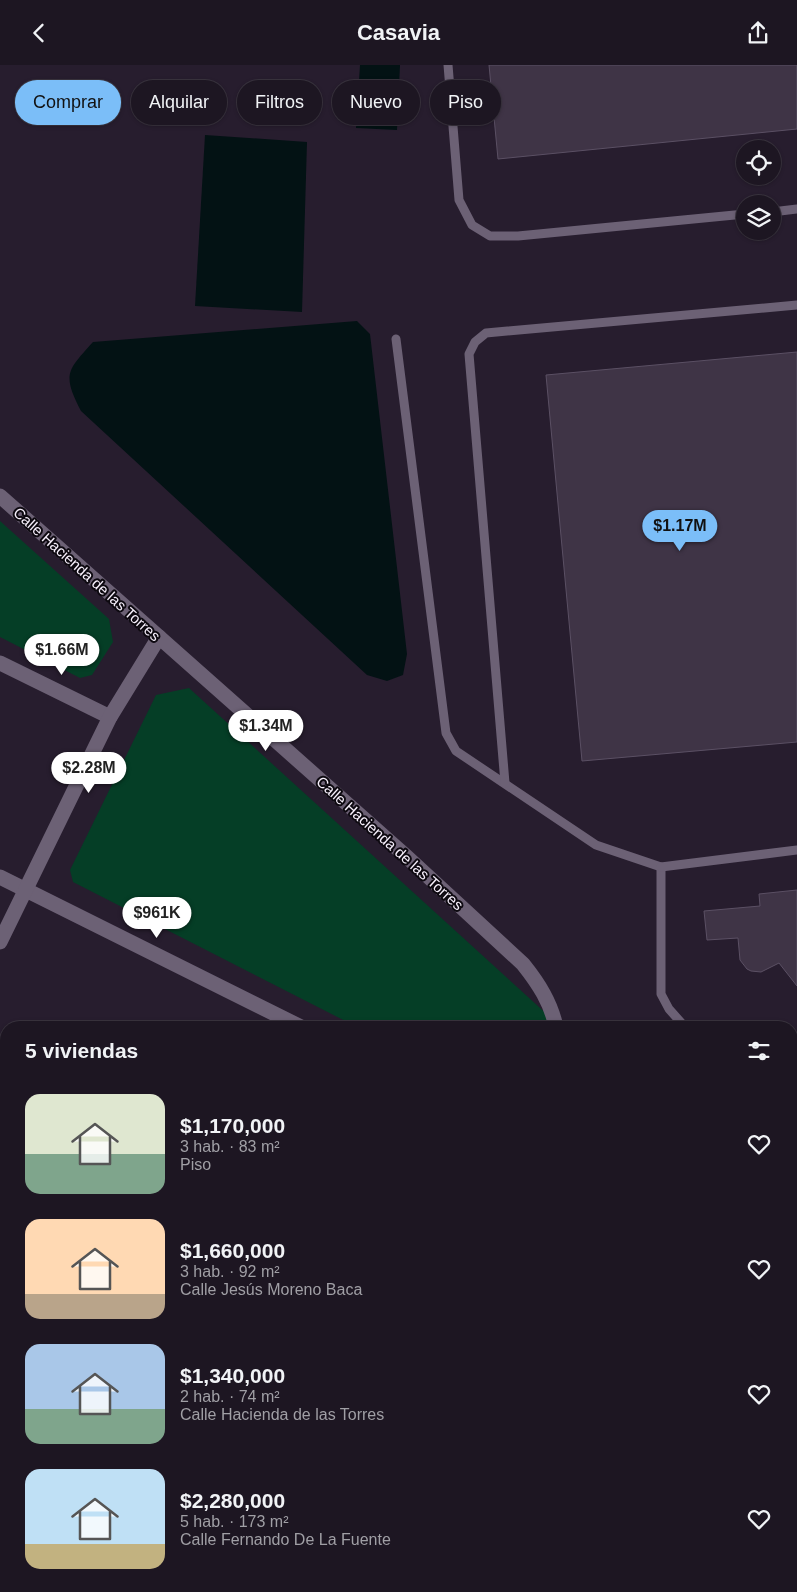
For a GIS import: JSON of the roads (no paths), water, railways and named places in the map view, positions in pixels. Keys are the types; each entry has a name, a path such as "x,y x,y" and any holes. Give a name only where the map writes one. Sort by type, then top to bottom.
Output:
{"street":[{"name":"Calle Hacienda de las Torres","path":"0,496 407,857 524,965 538,982 547,998 554,1021"},
{"path":"0,942 110,717 159,637"},
{"path":"0,663 110,717"},
{"path":"0,877 289,1021"}],"lane":[{"path":"448,65 459,200 472,225 490,236 518,237 736,215"},
{"path":"781,210 797,209"},
{"path":"505,783 469,354 475,342 486,333 797,305"},
{"path":"396,339 446,733 456,751 596,845 661,867 797,850"},
{"path":"661,867 661,994 668,1009 679,1021"}]}
